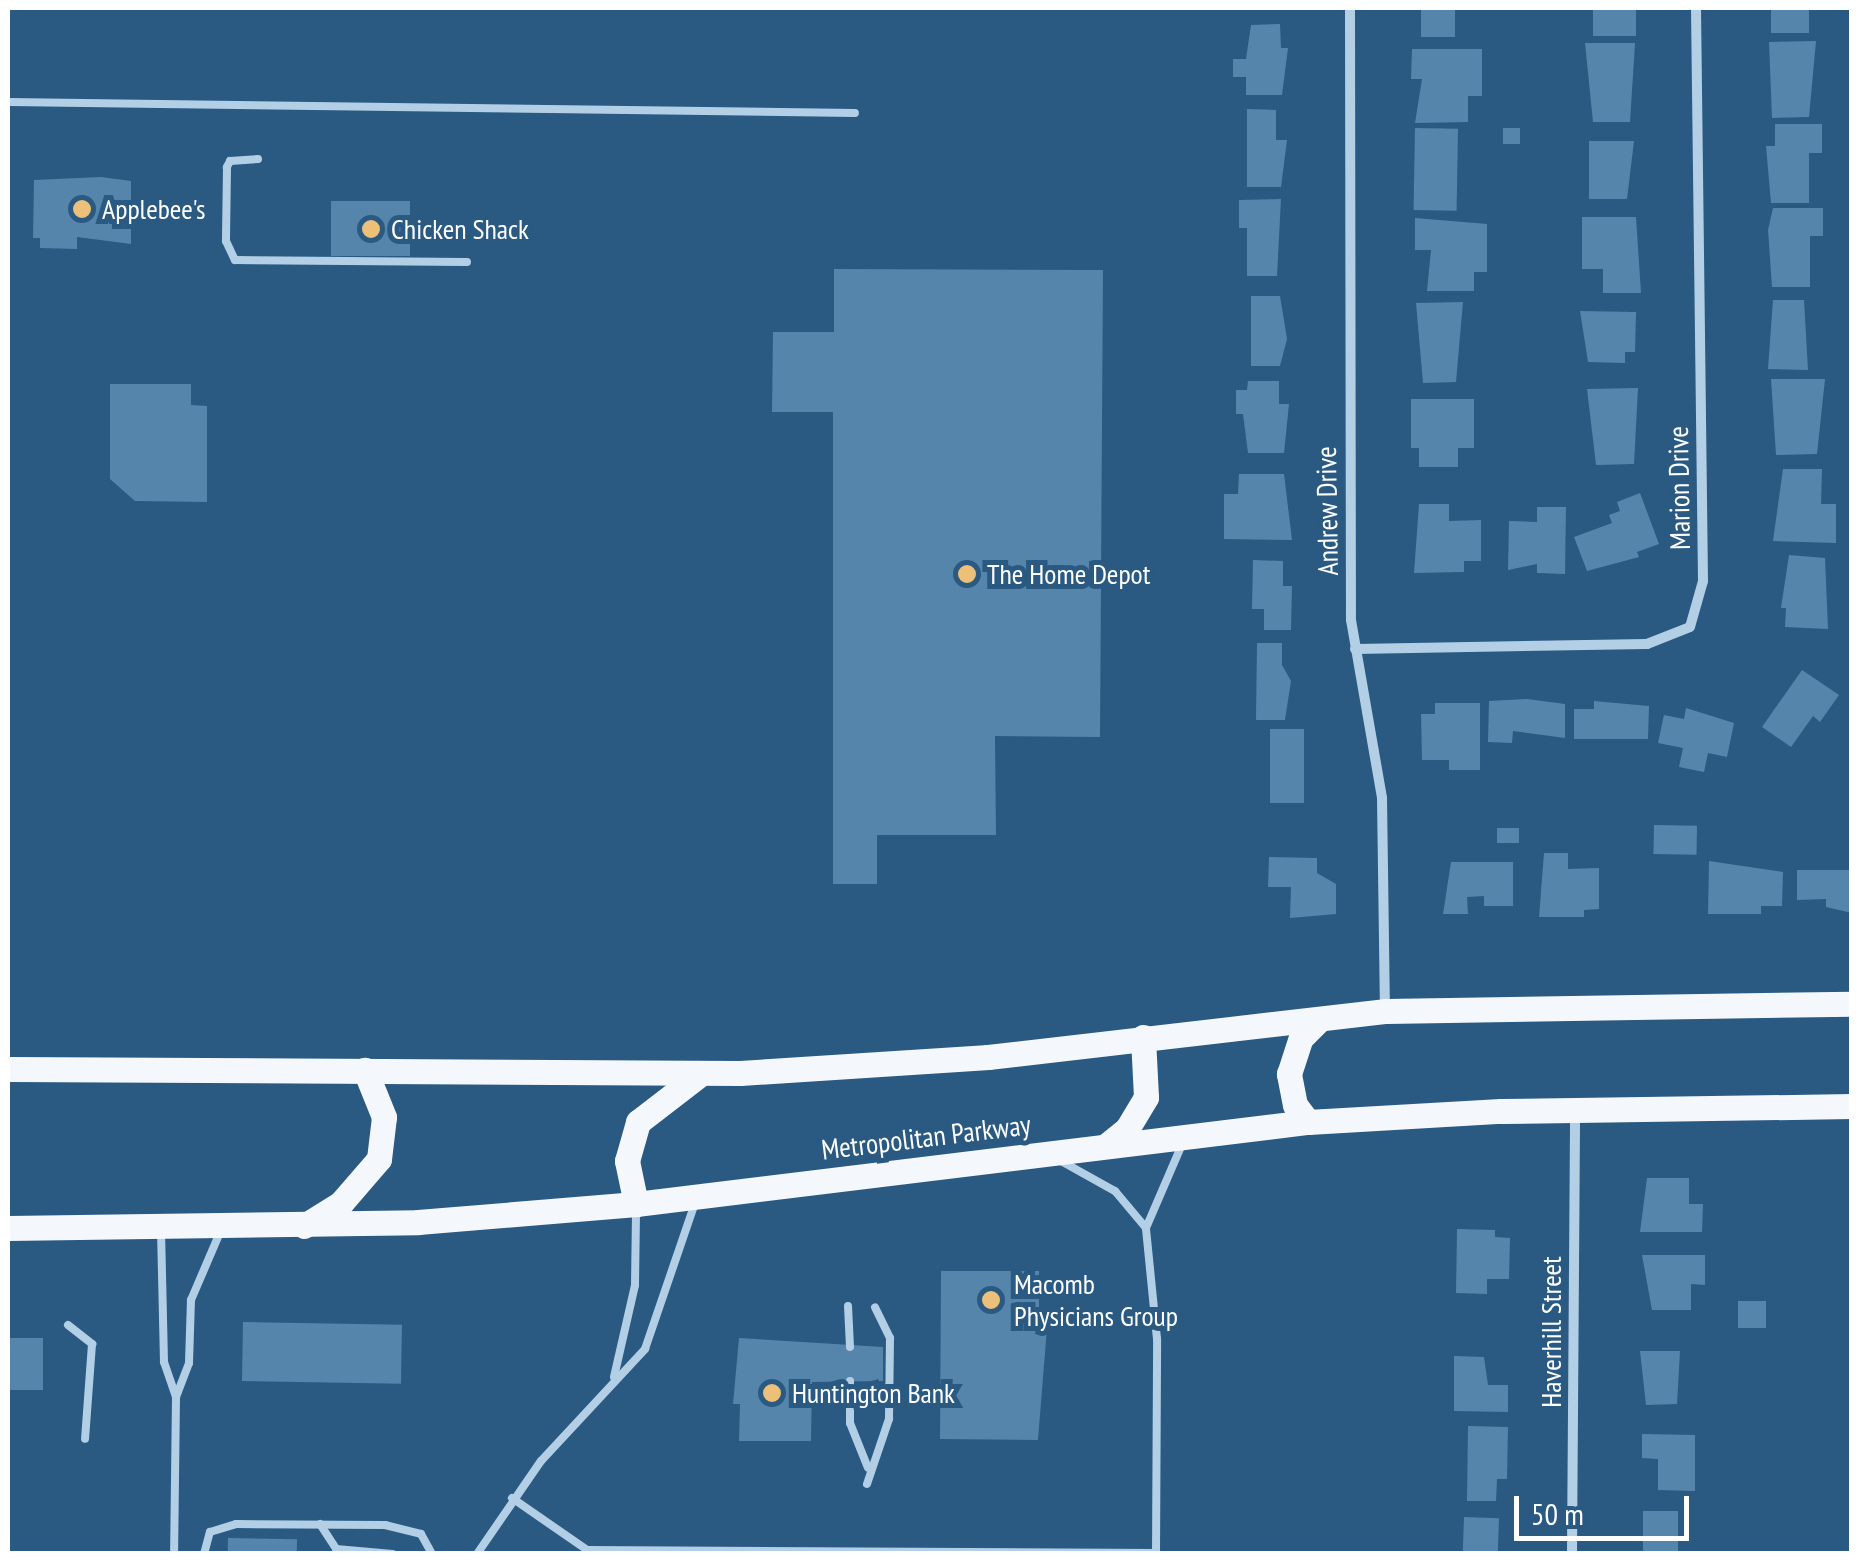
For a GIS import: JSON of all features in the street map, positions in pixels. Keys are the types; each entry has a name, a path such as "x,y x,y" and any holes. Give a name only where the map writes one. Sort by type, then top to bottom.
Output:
{"main road":[{"path":"8,1070 699,1074 922,1063 1386,1012 1852,1004"},
{"path":"1308,1122 1295,1105 1289,1074 1301,1038 1320,1018"},
{"path":"1107,1145 1128,1129 1146,1097 1143,1037"},
{"path":"304,1226 341,1203 379,1159 384,1117 366,1070"},
{"path":"636,1204 627,1161 638,1122 699,1074"},
{"name":"Metropolitan Parkway","path":"8,1228 304,1226 636,1204 1190,1133 1308,1122 1575,1111 1852,1106"}],"street":[{"name":"Andrew Drive","path":"1350,8 1348,513 1354,648 1382,798 1386,1012"},
{"name":"Marion Drive","path":"1354,648 1646,644 1690,627 1703,582 1696,8"},
{"name":"Haverhill Street","path":"1572,1554 1575,1111"}],"lane":[{"path":"8,102 855,113"},
{"path":"258,160 230,161 226,167 226,241 235,260 466,262"},
{"path":"512,1498 587,1550 1156,1553 1157,1339 1146,1228 1171,1160 1190,1133"},
{"path":"1039,1153 1115,1191 1146,1228"},
{"path":"478,1554 512,1498 614,1378 645,1349 698,1196"},
{"path":"614,1378 635,1285 636,1204"},
{"path":"162,1226 164,1362 176,1397"},
{"path":"174,1554 176,1397 189,1362 191,1300 223,1226"},
{"path":"848,1306 850,1347"},
{"path":"867,1484 868,1468 889,1418 890,1338 875,1307"},
{"path":"68,1325 92,1344 85,1440"},
{"path":"850,1382 850,1423 868,1468"},
{"path":"320,1524 336,1549 393,1554"},
{"path":"204,1554 207,1536 221,1526 320,1524 404,1528 426,1538 432,1554"}],"building":[{"path":"1421,8 1455,8 1455,37 1421,37"},
{"path":"1593,8 1636,8 1636,36 1593,36"},
{"path":"1771,8 1809,8 1809,33 1771,33"},
{"path":"1280,24 1281,48 1288,48 1282,95 1246,95 1246,77 1233,77 1233,59 1246,59 1251,25"},
{"path":"1816,41 1809,117 1772,118 1769,42"},
{"path":"1585,43 1635,43 1630,122 1593,122"},
{"path":"1412,49 1482,49 1482,96 1468,96 1468,122 1415,123 1422,79 1411,79"},
{"path":"1247,109 1276,110 1276,140 1287,140 1281,187 1247,187"},
{"path":"1775,124 1822,124 1822,153 1809,153 1809,203 1771,203 1766,146 1775,146"},
{"path":"1415,128 1458,129 1457,211 1414,210"},
{"path":"1503,128 1520,128 1520,144 1503,144"},
{"path":"1589,141 1634,141 1627,199 1589,199"},
{"name":"Applebee's","path":"101,177 131,181 131,244 77,237 77,249 40,248 40,238 33,238 34,180"},
{"path":"1281,199 1277,276 1247,276 1247,228 1239,228 1239,200"},
{"name":"Chicken Shack","path":"331,201 410,201 410,256 331,256"},
{"path":"1773,208 1823,208 1823,236 1810,236 1810,287 1772,287 1768,230"},
{"path":"1582,217 1636,217 1641,293 1603,293 1603,269 1582,269"},
{"path":"1415,218 1487,224 1487,272 1474,272 1474,291 1427,291 1431,250 1415,250"},
{"name":"The Home Depot","path":"834,269 1103,270 1100,737 995,736 996,835 877,835 877,884 833,884 833,412 772,412 773,332 834,332"},
{"path":"1251,296 1280,296 1287,339 1280,366 1251,366"},
{"path":"1773,300 1804,300 1808,370 1768,369"},
{"path":"1463,302 1456,382 1423,383 1416,303"},
{"path":"1580,311 1636,312 1635,352 1625,352 1625,363 1588,362"},
{"path":"1771,379 1825,379 1817,454 1776,455"},
{"path":"1248,381 1279,381 1279,404 1289,404 1284,453 1248,453 1243,414 1236,414 1236,390 1247,390"},
{"path":"110,384 191,384 191,405 207,406 207,502 135,501 110,479"},
{"path":"1638,388 1634,464 1596,465 1587,389"},
{"path":"1411,399 1474,399 1474,448 1458,448 1458,467 1419,467 1419,448 1411,448"},
{"path":"1783,469 1822,469 1821,504 1836,504 1836,543 1773,541"},
{"path":"1239,474 1284,474 1292,540 1224,539 1224,494 1238,494"},
{"path":"1640,493 1659,544 1637,552 1639,557 1587,571 1574,537 1612,523 1609,515 1620,511 1617,502"},
{"path":"1419,504 1449,504 1449,521 1481,520 1481,561 1464,561 1464,572 1414,573"},
{"path":"1537,507 1566,507 1565,574 1537,573 1537,564 1508,570 1509,521 1537,522"},
{"path":"1789,555 1825,558 1828,629 1785,627 1786,608 1781,608"},
{"path":"1253,560 1283,561 1283,586 1292,586 1291,630 1264,630 1264,609 1252,609"},
{"path":"1257,643 1282,643 1282,665 1291,681 1285,720 1256,720"},
{"path":"1802,670 1839,695 1820,722 1813,716 1791,747 1762,727"},
{"path":"1527,699 1565,704 1565,738 1513,731 1512,743 1488,742 1489,701"},
{"path":"1594,701 1649,706 1648,739 1574,739 1574,709 1594,709"},
{"path":"1435,703 1480,703 1480,770 1449,770 1449,760 1422,760 1421,714 1435,714"},
{"path":"1686,708 1734,723 1727,757 1708,753 1704,772 1679,767 1683,748 1658,743 1664,715 1684,719"},
{"path":"1270,729 1304,729 1304,803 1270,803"},
{"path":"1654,825 1697,826 1696,855 1653,854"},
{"path":"1497,828 1519,828 1519,843 1497,843"},
{"path":"1544,853 1568,853 1568,869 1599,868 1599,909 1584,910 1584,917 1539,917"},
{"path":"1269,857 1317,858 1317,873 1336,884 1336,914 1290,918 1291,887 1268,887"},
{"path":"1709,861 1783,872 1782,906 1761,906 1761,914 1708,914"},
{"path":"1451,862 1513,862 1513,906 1484,906 1484,896 1467,897 1468,914 1443,914"},
{"path":"1797,870 1852,870 1852,913 1826,907 1826,899 1797,900"},
{"path":"1647,1178 1689,1178 1689,1204 1703,1204 1702,1232 1640,1232"},
{"path":"1457,1229 1495,1230 1495,1237 1510,1238 1509,1279 1487,1279 1487,1294 1456,1293"},
{"path":"1642,1255 1705,1255 1705,1285 1691,1284 1691,1310 1652,1310"},
{"name":"Macomb Physicians Group","path":"941,1271 1039,1271 1039,1329 1047,1328 1038,1440 940,1439"},
{"path":"1738,1301 1766,1301 1766,1328 1738,1328"},
{"path":"243,1322 402,1325 401,1384 242,1381"},
{"path":"8,1338 43,1338 43,1390 8,1390"},
{"name":"Huntington Bank","path":"739,1338 883,1347 883,1381 812,1382 811,1441 739,1441 740,1404 733,1404"},
{"path":"1640,1351 1680,1351 1677,1404 1646,1405"},
{"path":"1454,1356 1484,1357 1488,1385 1508,1385 1508,1412 1454,1411"},
{"path":"1468,1426 1508,1427 1507,1479 1497,1479 1496,1501 1467,1501"},
{"path":"1642,1434 1695,1435 1695,1491 1658,1490 1658,1459 1642,1458"},
{"path":"1643,1511 1678,1511 1678,1554 1643,1554"},
{"path":"1464,1517 1499,1518 1498,1554 1463,1554"},
{"path":"228,1538 297,1539 297,1554 228,1554"}],"place":[{"name":"Applebee's","path":"82,209"},
{"name":"Chicken Shack","path":"371,229"},
{"name":"The Home Depot","path":"967,574"},
{"name":"Macomb Physicians Group","path":"991,1300"},
{"name":"Huntington Bank","path":"772,1393"}]}
